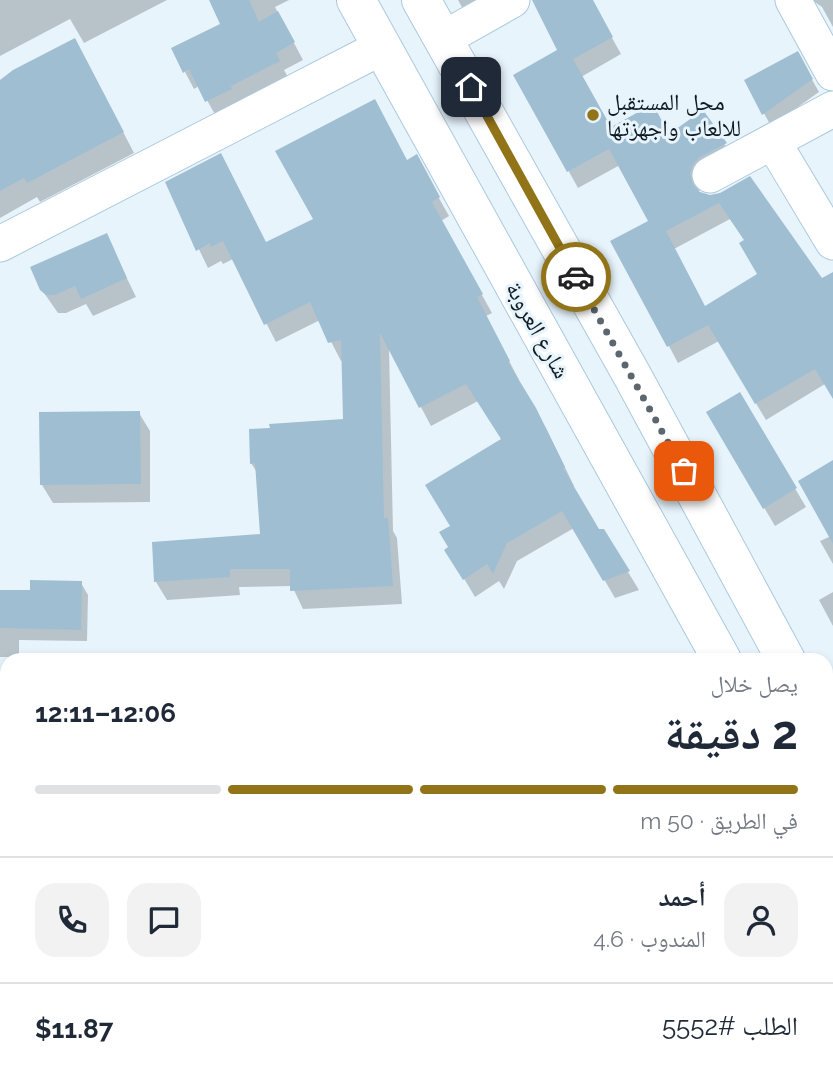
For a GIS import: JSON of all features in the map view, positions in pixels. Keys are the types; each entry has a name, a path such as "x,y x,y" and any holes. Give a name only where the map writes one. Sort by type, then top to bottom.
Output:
{"highway":[{"name":"شارع العروبة","path":"356,0 718,653"},
{"path":"421,0 633,377 782,653"},
{"path":"582,408 633,377"}],"street":[{"path":"443,39 512,0"},
{"path":"793,0 833,73"},
{"path":"0,244 382,47"},
{"path":"710,174 830,117"},
{"path":"773,142 833,242"}],"building":[{"path":"209,0 249,0 259,22 278,11 295,42 276,53 280,61 205,102 189,69 183,73 171,48 220,24"},
{"path":"532,0 593,0 613,37 573,59 611,127 653,104 669,134 703,110 727,143 700,157 693,164 690,174 693,185 700,192 710,195 720,193 750,176 822,278 833,272 833,399 815,369 755,404 708,325 667,347 610,241 648,221 609,149 567,172 513,75 557,50","holes":["719,203 744,240 739,243 757,274 705,306 666,231"]},
{"path":"75,38 124,132 27,183 24,178 0,191 0,80 13,70"},
{"path":"798,51 813,79 762,115 744,80"},
{"path":"375,99 407,160 417,154 440,197 432,202 483,294 477,297 510,361 508,362 536,408 565,467 563,468 599,529 604,529 630,571 603,581 562,511 507,543 493,574 487,564 463,580 444,550 448,547 439,532 450,526 425,485 501,439 466,384 419,408 380,333 384,518 388,518 393,586 290,591 290,569 230,569 230,577 154,582 152,542 260,534 255,463 250,464 249,429 270,428 269,424 343,419 341,340 328,343 310,302 264,325 223,241 211,247 210,243 196,251 165,182 221,153 266,242 313,219 275,151"},
{"path":"107,233 127,278 81,299 75,286 55,295 46,295 40,290 30,267"},
{"path":"740,392 797,488 763,509 706,412"},
{"path":"140,411 141,484 40,485 39,412"},
{"path":"833,460 833,544 798,481"},
{"path":"30,580 82,581 81,630 0,628 0,590 30,590"}],"way so far":[{"path":"576,277 684,471"}],"place":[{"name":"محل المستقبل للالعاب واجهزتها","path":"593,115"}],"route":[{"path":"471,87 576,277"}]}
